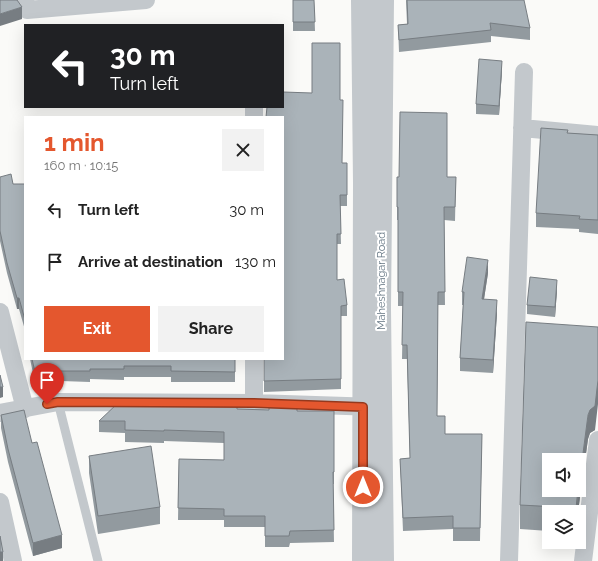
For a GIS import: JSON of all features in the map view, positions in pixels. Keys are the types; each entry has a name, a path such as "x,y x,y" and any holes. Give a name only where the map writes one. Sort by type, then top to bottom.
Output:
{"street":[{"path":"25,0 27,10 146,0"},
{"name":"Maheshnagar Road","path":"362,0 364,175 372,407 383,561"},
{"name":"Maheshnagar Road","path":"363,561 372,407 380,309 383,0"},
{"path":"509,561 523,334 522,128 524,72"},
{"path":"522,128 598,135"},
{"path":"0,312 25,409"},
{"path":"254,360 254,403"},
{"path":"0,414 58,402 254,403 372,407"},
{"path":"583,561 598,440"},
{"path":"0,502 14,561"}],"lane":[{"path":"58,402 98,561"}],"building":[{"path":"0,0 17,0 22,7 0,14"},
{"path":"293,0 314,0 315,22 293,22"},
{"path":"407,0 524,0 530,28 490,23 491,30 399,40 398,25 408,24"},
{"path":"312,43 340,43 340,100 343,100 342,163 347,163 347,195 340,195 341,234 337,234 337,280 344,279 347,305 341,306 341,379 264,381 264,360 284,360 284,116 266,116 267,108 284,108 284,92 312,93"},
{"path":"479,59 502,61 499,106 476,104"},
{"path":"400,112 447,113 447,177 456,177 455,207 444,207 445,292 438,292 437,416 445,416 445,434 482,434 480,528 453,528 453,516 403,518 400,459 410,458 407,345 402,345 403,292 398,292 397,177 399,177"},
{"path":"541,128 568,130 567,133 598,135 598,220 579,219 580,216 536,213"},
{"path":"11,174 13,184 24,184 24,316 7,263 0,231 0,177"},
{"path":"467,257 488,260 482,299 497,300 493,360 460,358 464,292 462,292"},
{"path":"530,277 557,280 555,307 527,305"},
{"path":"526,322 598,327 598,380 595,406 590,410 588,415 583,453 542,453 542,497 577,497 576,505 520,505"},
{"path":"32,360 235,360 235,372 171,371 171,366 124,366 124,369 60,371 61,375 37,381"},
{"path":"0,375 3,387 0,387"},
{"path":"174,401 213,402 212,405 237,406 237,409 269,410 269,406 297,407 297,411 334,411 334,530 290,531 289,536 265,536 265,516 224,516 224,509 178,508 179,459 224,460 224,432 125,430 125,421 99,421 118,403 174,404"},
{"path":"24,410 32,443 37,442 62,535 33,543 8,449 1,415"},
{"path":"151,446 160,507 98,516 89,456"},
{"path":"0,536 3,552 0,552"}],"route":[{"path":"47,404 58,402 254,403 363,407 363,487"}]}
